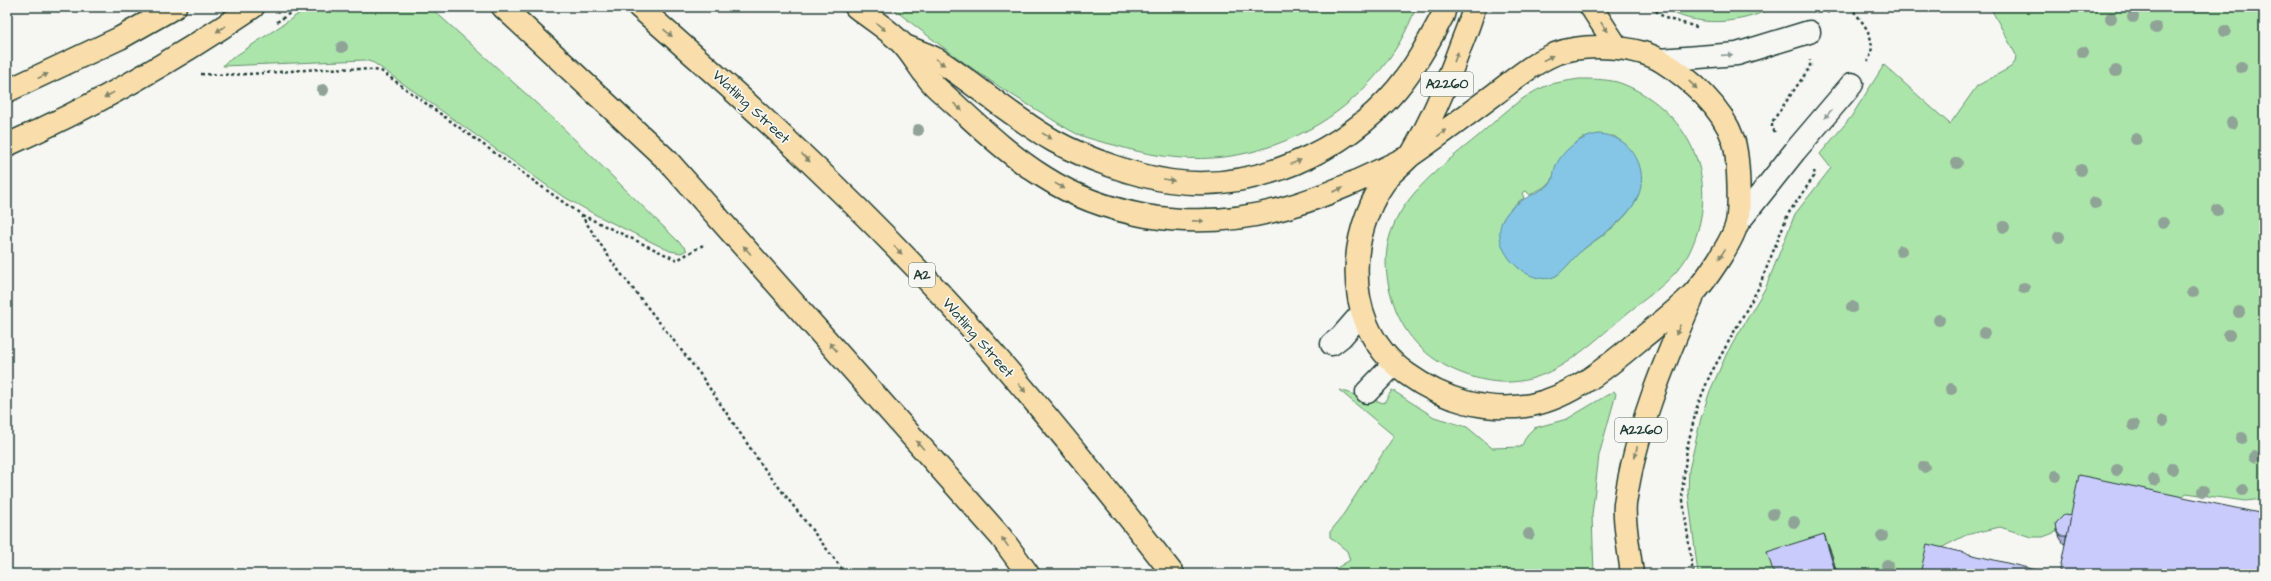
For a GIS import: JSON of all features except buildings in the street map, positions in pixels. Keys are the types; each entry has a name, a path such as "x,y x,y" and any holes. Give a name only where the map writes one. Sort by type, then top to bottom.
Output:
{"main road":[{"path":"7,91 107,45 174,7"},
{"path":"7,145 87,108 185,51 253,7"},
{"path":"503,7 668,161 1001,537 1028,574"},
{"name":"Watling Street","path":"639,7 793,146 933,287 1064,436 1173,574"},
{"path":"856,7 905,46 935,87 1017,158 1045,178 1071,192 1096,203 1123,212 1173,220 1204,222 1258,216 1316,199 1410,156"},
{"path":"905,46 937,59 1008,112 1055,141 1091,158 1170,181 1190,182 1233,180 1268,172 1316,154 1359,126 1396,90 1414,66 1443,15 1445,7"},
{"name":"A2260","path":"1410,156 1442,97 1474,7"},
{"path":"1591,7 1617,47"},
{"path":"1617,47 1660,60 1693,84 1718,112 1733,138 1738,164 1737,224 1723,252 1694,294 1609,364 1575,387 1550,399 1535,404 1502,408 1461,402 1430,389 1394,364 1374,338 1362,313 1359,297 1357,262 1364,229 1383,185 1394,171 1410,156 1528,70 1552,56 1571,49 1617,47"},
{"name":"A2260","path":"1632,574 1625,506 1642,427 1663,365 1694,294"}],"street":[{"path":"1660,60 1737,54 1809,32"},
{"path":"1737,224 1795,151 1852,84"},
{"path":"1332,344 1341,337 1362,313"},
{"path":"1367,392 1394,364"}],"path":[{"path":"1651,7 1665,18 1685,25 1700,27"},
{"path":"1850,7 1866,26 1872,46 1869,58 1852,84"},
{"path":"1778,135 1772,128 1771,124 1810,67 1812,63 1809,58"},
{"path":"196,74 228,76 354,68 381,72 581,215 676,260 730,231"},
{"path":"1693,574 1682,493 1686,455 1698,407 1710,375 1759,287 1788,214 1815,175 1812,169"},
{"path":"581,215 615,266 700,374 761,464 846,574"}],"green space":[{"path":"309,7 430,7 557,122 687,250 681,253 670,251 596,215 559,194 374,63 365,60 223,66 225,63"},
{"path":"891,7 1416,7 1399,44 1387,61 1360,92 1328,118 1286,141 1262,149 1238,155 1214,158 1189,158 1140,152 1077,134 983,76"},
{"path":"1662,7 1774,7 1747,18 1718,22 1689,18 1675,14"},
{"path":"1990,7 2264,7 2264,499 2245,501 2186,493 2177,504 2059,531 2043,537 2031,537 2000,527 1966,535 1937,550 1927,574 1698,574 1688,492 1689,470 1701,418 1710,391 1727,353 1766,287 1795,214 1831,168 1820,154 1851,117 1884,65 1950,124 1977,86 2011,67 2015,62 2016,55"},
{"path":"1579,79 1617,82 1641,93 1662,108 1676,123 1687,139 1696,156 1701,174 1703,193 1702,212 1690,251 1679,269 1664,284 1571,360 1551,371 1530,379 1507,382 1482,379 1454,370 1426,353 1412,338 1400,320 1388,280 1386,254 1392,231 1402,210 1417,190 1435,172 1510,108 1536,90 1546,86","holes":["1614,136 1627,146 1641,180 1639,193 1627,214 1580,252 1556,276 1539,277 1525,272 1513,263 1505,251 1502,237 1503,223 1510,210 1524,198 1522,193 1526,191 1530,195 1551,183 1558,163 1582,138"]},
{"path":"1339,390 1384,403 1392,390 1434,417 1467,427 1492,448 1521,447 1527,435 1534,428 1567,419 1614,391 1616,394 1599,455 1592,515 1594,574 1327,574 1350,560 1347,551 1330,537 1330,532 1341,518 1394,436"}],"water":[{"path":"1598,134 1611,136 1623,142 1632,151 1639,164 1642,179 1639,193 1633,205 1624,216 1614,226 1580,252 1559,274 1551,278 1540,278 1529,275 1510,259 1504,249 1500,238 1500,227 1505,216 1515,205 1551,183 1554,170 1559,159 1568,149 1585,138"}]}
